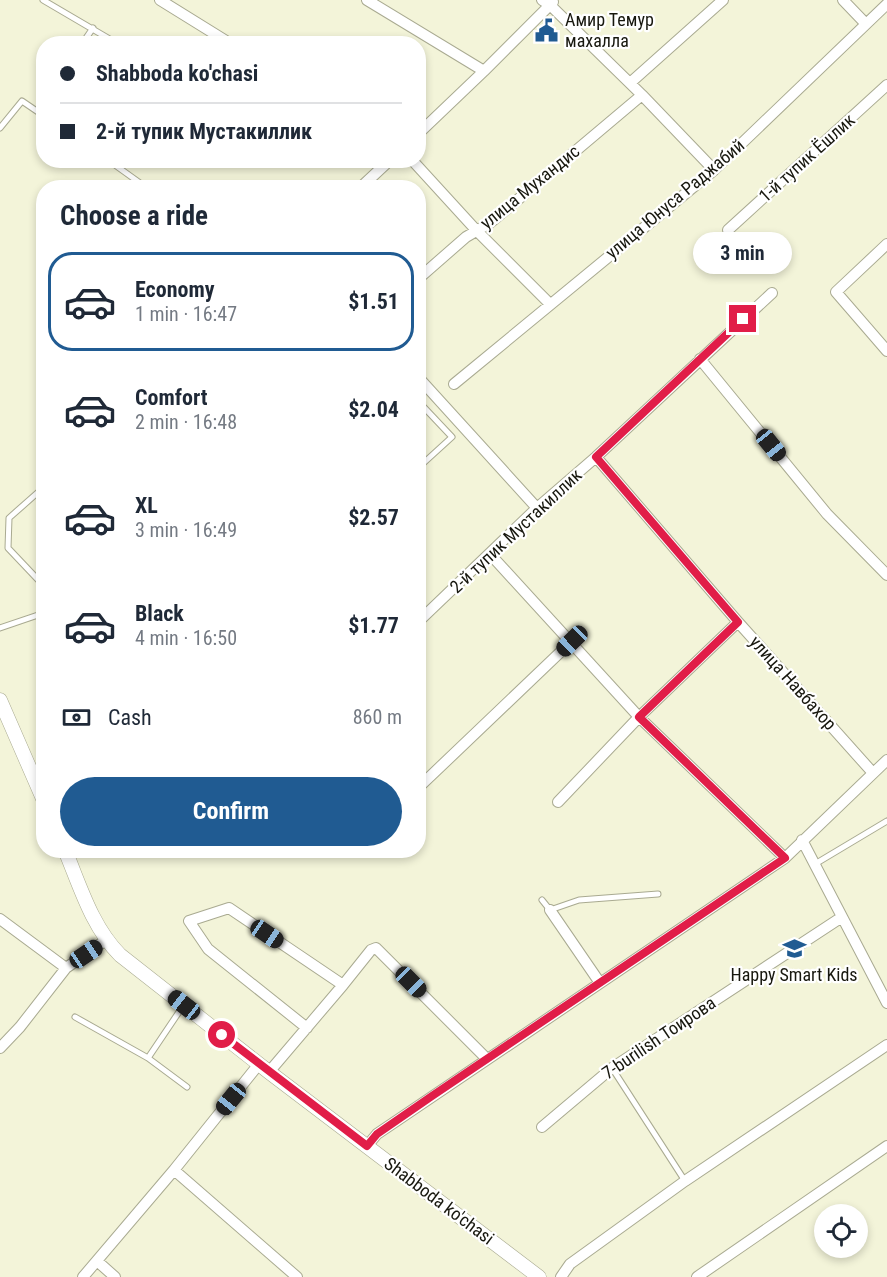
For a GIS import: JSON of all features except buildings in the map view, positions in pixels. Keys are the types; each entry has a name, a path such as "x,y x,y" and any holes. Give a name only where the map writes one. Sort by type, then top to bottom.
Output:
{"street":[{"path":"160,0 218,36"},
{"path":"367,0 484,71"},
{"path":"630,83 723,0"},
{"path":"843,0 866,24"},
{"path":"426,126 484,71 549,2 714,170"},
{"name":"улица Юнуса Раджабий","path":"454,384 714,170 887,4"},
{"name":"1-й тупик Ёшлик","path":"728,230 887,85"},
{"name":"улица Мухандис","path":"426,272 466,237 490,223 642,95"},
{"path":"369,180 381,168"},
{"path":"419,168 476,230 550,304"},
{"path":"887,244 836,292 887,351"},
{"name":"2-й тупик Мустакиллик","path":"426,614 537,508 596,457 772,293"},
{"path":"700,359 827,514 887,575"},
{"path":"426,386 537,508"},
{"name":"улица Навбахор","path":"596,457 738,622 873,773"},
{"path":"490,554 572,641 639,717 785,858"},
{"path":"558,802 639,717 738,622"},
{"path":"426,780 572,641"},
{"path":"0,700 36,783"},
{"path":"367,1146 377,1134 486,1058 785,858 887,760"},
{"path":"802,840 887,1003"},
{"name":"Shabboda ko'chasi","path":"68,858 96,923 106,940 120,955 264,1068 539,1277"},
{"path":"307,1028 208,949 189,921 229,908 343,985"},
{"path":"550,910 600,983"},
{"name":"7-burilish Тоирова","path":"542,1127 612,1068 842,917"},
{"path":"0,920 66,968"},
{"path":"0,1048 20,1027 66,968 106,940"},
{"path":"83,1277 264,1068 307,1028 371,950 376,948 486,1058"},
{"path":"561,1277 570,1264 685,1181 887,1046"},
{"path":"698,1277 887,1146"},
{"path":"174,1170 297,1277"},
{"path":"98,1261 115,1277"}],"lane":[{"path":"43,0 106,36"},
{"path":"88,36 93,28"},
{"path":"0,128 22,100 36,110"},
{"path":"119,168 136,180"},
{"path":"426,409 452,437 426,461"},
{"path":"36,494 9,518 8,548 36,578"},
{"path":"0,628 36,616"},
{"path":"815,864 887,821"},
{"path":"542,900 550,910 579,900 658,894"},
{"path":"148,1058 184,1005"},
{"path":"75,1017 148,1058 187,1087"},
{"path":"612,1068 685,1181"}],"place":[{"name":"Амир Темур махалла","path":"547,30"},
{"name":"Happy Smart Kids","path":"794,949"}],"route":[{"path":"222,1035 367,1146 377,1134 486,1058 785,858 639,717 738,622 596,457 743,319"}]}
